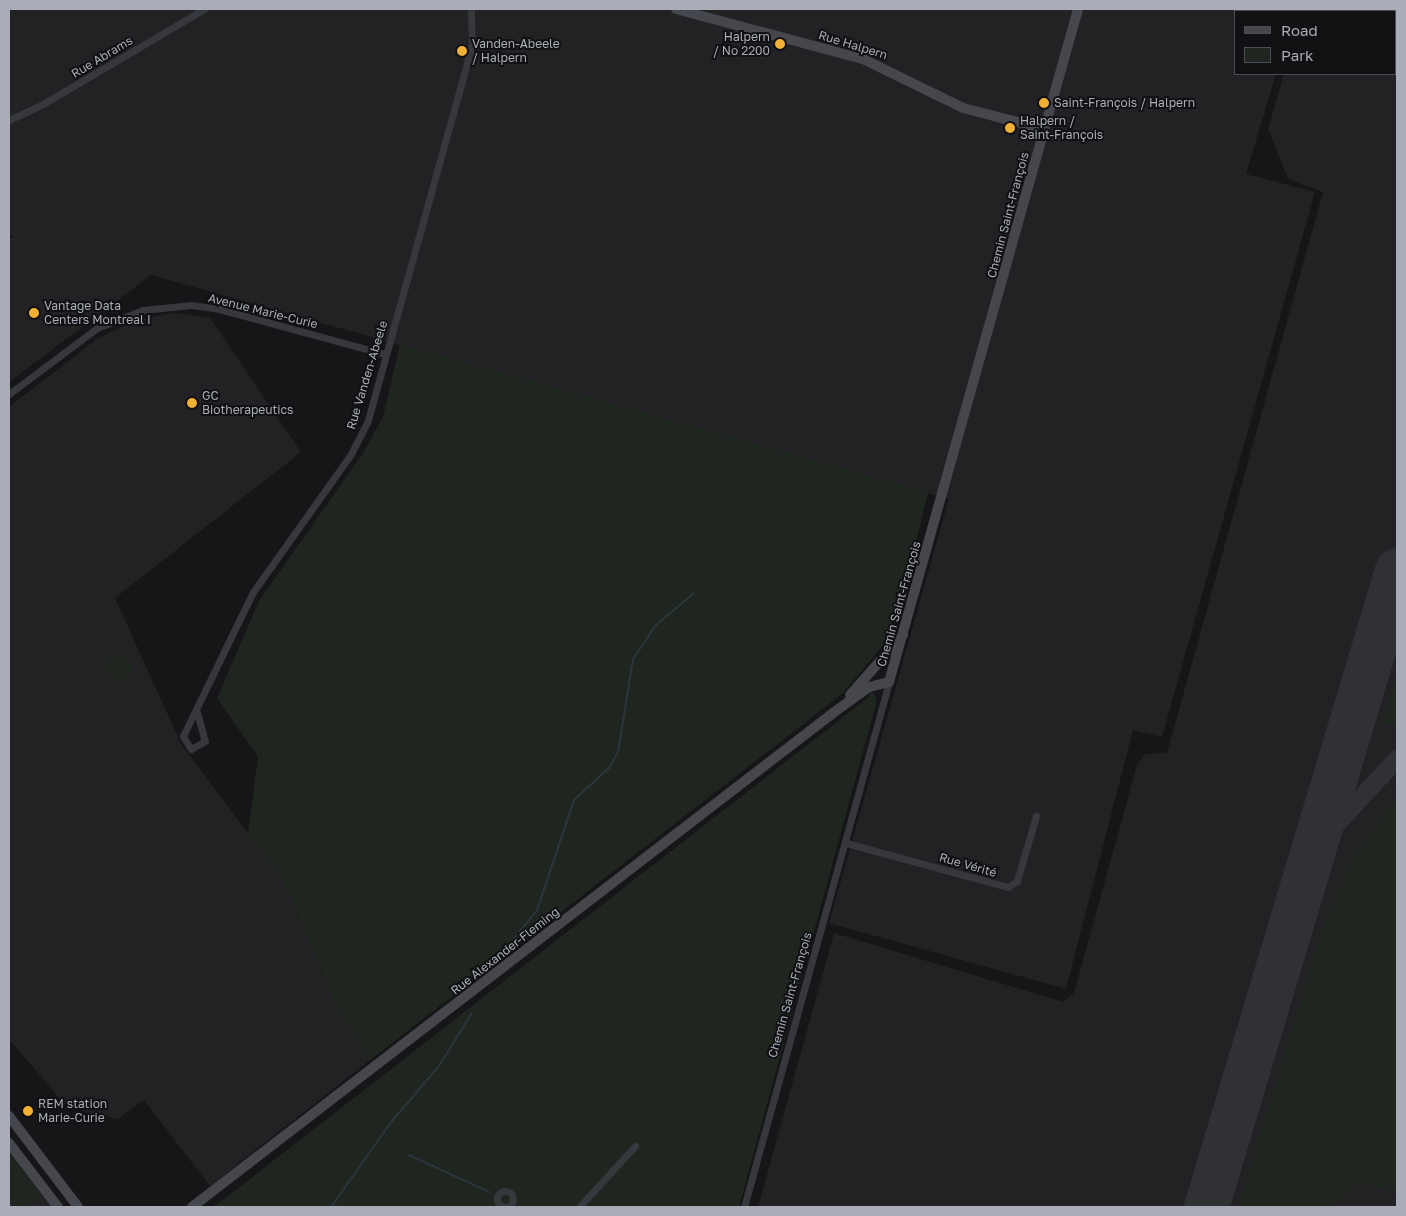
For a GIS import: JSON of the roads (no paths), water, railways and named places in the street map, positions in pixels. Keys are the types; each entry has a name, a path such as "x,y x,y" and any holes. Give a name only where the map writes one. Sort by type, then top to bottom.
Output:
{"street":[{"name":"Rue Abrams","path":"9,120 43,104 204,9"},
{"name":"Rue Vanden-Abeele","path":"197,712 205,741 195,749 185,743 183,736 197,712 253,592 358,442 385,354 472,44 471,9"},
{"name":"Rue Halpern","path":"676,9 863,59 963,108 1044,129"},
{"name":"Chemin Saint-François","path":"744,1207 1078,9"},
{"name":"Avenue Marie-Curie","path":"9,394 98,328 153,309 191,305 219,309 385,354"},
{"name":"Rue Alexander-Fleming","path":"833,713 903,635"},
{"name":"Rue Alexander-Fleming","path":"192,1207 833,713 872,686 889,682"},
{"name":"Rue Vérité","path":"846,843 1008,887 1017,881 1036,816"},
{"path":"9,1116 78,1207"},
{"path":"9,1143 58,1207"},
{"path":"579,1207 634,1146"}],"waterway":[{"path":"513,940 537,910 574,800 609,768 618,752 633,659 655,626 694,593"},
{"path":"331,1207 392,1121 439,1066 472,1013"},
{"path":"409,1155 489,1192"}],"place":[{"name":"Halpern / No 2200","path":"780,44"},
{"name":"Vanden-Abeele / Halpern","path":"462,51"},
{"name":"Saint-François / Halpern","path":"1044,103"},
{"name":"Halpern / Saint-François","path":"1010,128"},
{"name":"Vantage Data Centers Montreal I","path":"34,313"},
{"name":"GC Biotherapeutics","path":"192,403"},
{"name":"REM station Marie-Curie","path":"28,1111"}]}
